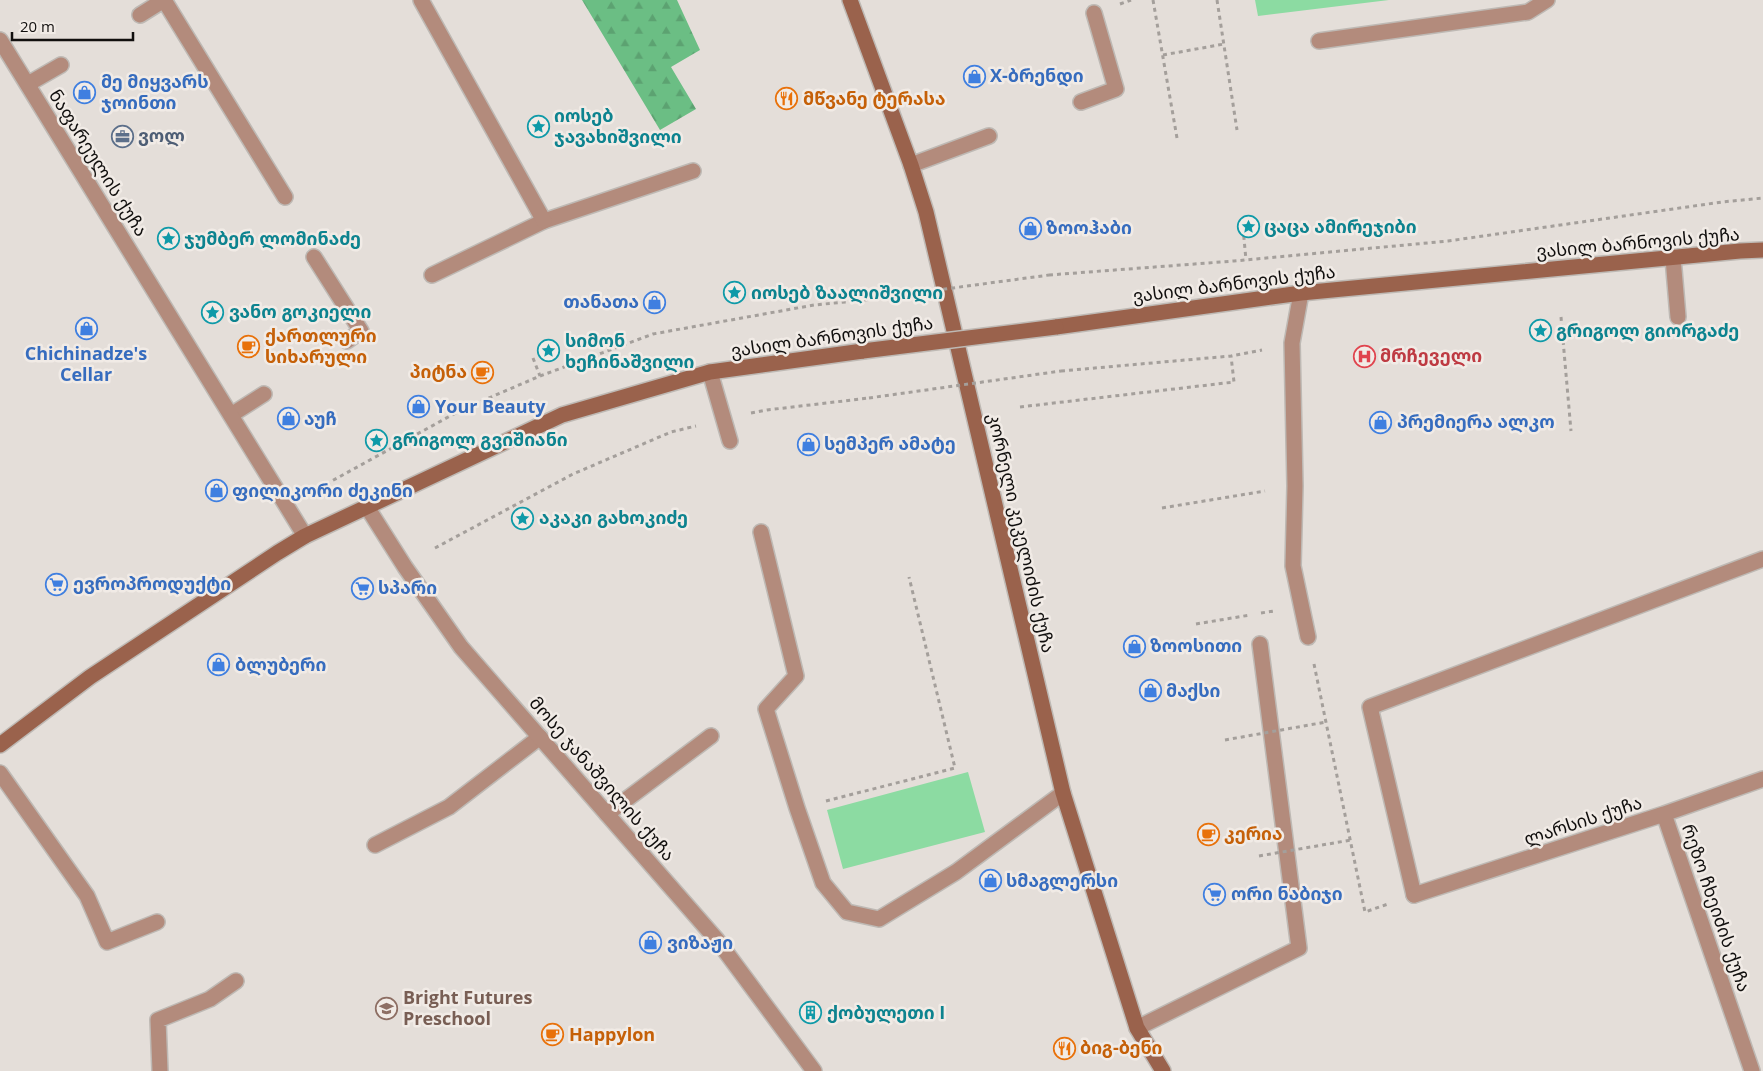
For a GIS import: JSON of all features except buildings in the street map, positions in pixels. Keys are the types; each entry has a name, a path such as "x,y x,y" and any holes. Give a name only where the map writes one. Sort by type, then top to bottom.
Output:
{"street":[{"path":"140,16 164,0 285,197"},
{"path":"421,0 544,220"},
{"name":"კორნელი კეკელიძის ქუჩა","path":"850,0 911,165 926,212 1063,793 1137,1028 1163,1071"},
{"path":"1319,41 1528,12 1547,0"},
{"path":"1080,102 1116,89 1094,13"},
{"name":"ნაფარეულის ქუჩა","path":"0,40 305,536"},
{"path":"28,84 61,64"},
{"path":"911,165 989,136"},
{"path":"432,275 544,220 694,171"},
{"name":"ვასილ ბარნოვის ქუჩა","path":"0,745 90,677 276,553 305,536 562,415 710,372 1301,293 1763,250"},
{"path":"314,257 361,331 347,341"},
{"path":"1673,258 1678,317"},
{"path":"1301,293 1292,343 1295,486 1293,566 1308,637"},
{"path":"710,372 730,441"},
{"path":"231,415 264,394"},
{"name":"მოსე ჯანაშვილის ქუჩა","path":"367,507 405,567 461,647 717,940 814,1071"},
{"path":"761,532 796,676 766,710 823,883 847,912 879,919 956,872 1063,793"},
{"name":"ლარსის ქუჩა","path":"1763,559 1370,707 1414,895 1763,780"},
{"path":"1137,1028 1299,948 1260,644"},
{"path":"607,814 711,736"},
{"path":"375,846 449,807 540,737"},
{"path":"0,773 87,896 107,942 157,922"},
{"name":"რეზო ჩხეიძის ქუჩა","path":"1664,814 1752,1071"},
{"path":"160,1071 158,1020 210,999 236,982"}],"path":[{"path":"1153,0 1177,138"},
{"path":"1217,0 1237,130"},
{"path":"1163,55 1224,44"},
{"path":"319,488 461,410 540,376 653,334 814,305 1049,275 1246,260 1448,241 1722,202 1763,198"},
{"path":"1243,228 1246,260"},
{"path":"1561,316 1571,430"},
{"path":"435,548 573,474 671,432 725,419 767,410 869,398 1061,371 1242,354"},
{"path":"1020,407 1234,382 1231,356"},
{"path":"533,358 540,376"},
{"path":"1162,508 1295,486"},
{"path":"797,808 955,768 909,577"},
{"path":"1313,661 1365,912"},
{"path":"1225,740 1326,722"},
{"path":"1259,856 1351,840"}],"green space":[{"path":"582,0 677,0 700,50 671,67 696,109 660,130"},
{"path":"1255,0 1389,0 1258,16"},
{"path":"968,772 985,832 843,869 827,810"}],"place":[{"name":"X-ბრენდი","path":"974,76"},
{"name":"მე მიყვარს ჯოინთი","path":"85,92"},
{"name":"მწვანე ტერასა","path":"787,99"},
{"name":"იოსებ ჯავახიშვილი","path":"538,126"},
{"name":"ვოლ","path":"122,136"},
{"name":"ცაცა ამირეჯიბი","path":"1248,227"},
{"name":"ზოოჰაბი","path":"1030,228"},
{"name":"ჯუმბერ ლომინაძე","path":"168,239"},
{"name":"იოსებ ზაალიშვილი","path":"735,293"},
{"name":"თანათა","path":"655,302"},
{"name":"ვანო გოკიელი","path":"213,312"},
{"name":"Chichinadze's Cellar","path":"86,329"},
{"name":"გრიგოლ გიორგაძე","path":"1540,331"},
{"name":"ქართლური სიხარული","path":"249,346"},
{"name":"სიმონ ხეჩინაშვილი","path":"549,351"},
{"name":"მრჩეველი","path":"1364,356"},
{"name":"პიტნა","path":"483,372"},
{"name":"Your Beauty","path":"419,407"},
{"name":"აუჩ","path":"288,419"},
{"name":"პრემიერა ალკო","path":"1381,422"},
{"name":"გრიგოლ გვიშიანი","path":"376,440"},
{"name":"სემპერ ამატე","path":"808,444"},
{"name":"ფილიკორი ძეკინი","path":"216,491"},
{"name":"აკაკი გახოკიძე","path":"523,518"},
{"name":"ევროპროდუქტი","path":"57,584"},
{"name":"სპარი","path":"362,588"},
{"name":"ზოოსითი","path":"1134,646"},
{"name":"ბლუბერი","path":"219,665"},
{"name":"მაქსი","path":"1150,691"},
{"name":"კერია","path":"1208,834"},
{"name":"სმაგლერსი","path":"990,881"},
{"name":"ორი ნაბიჯი","path":"1215,894"},
{"name":"ვიზაჟი","path":"651,943"},
{"name":"Bright Futures Preschool","path":"387,1008"},
{"name":"ქობულეთი I","path":"811,1013"},
{"name":"Happylon","path":"553,1035"},
{"name":"ბიგ-ბენი","path":"1064,1048"}]}
